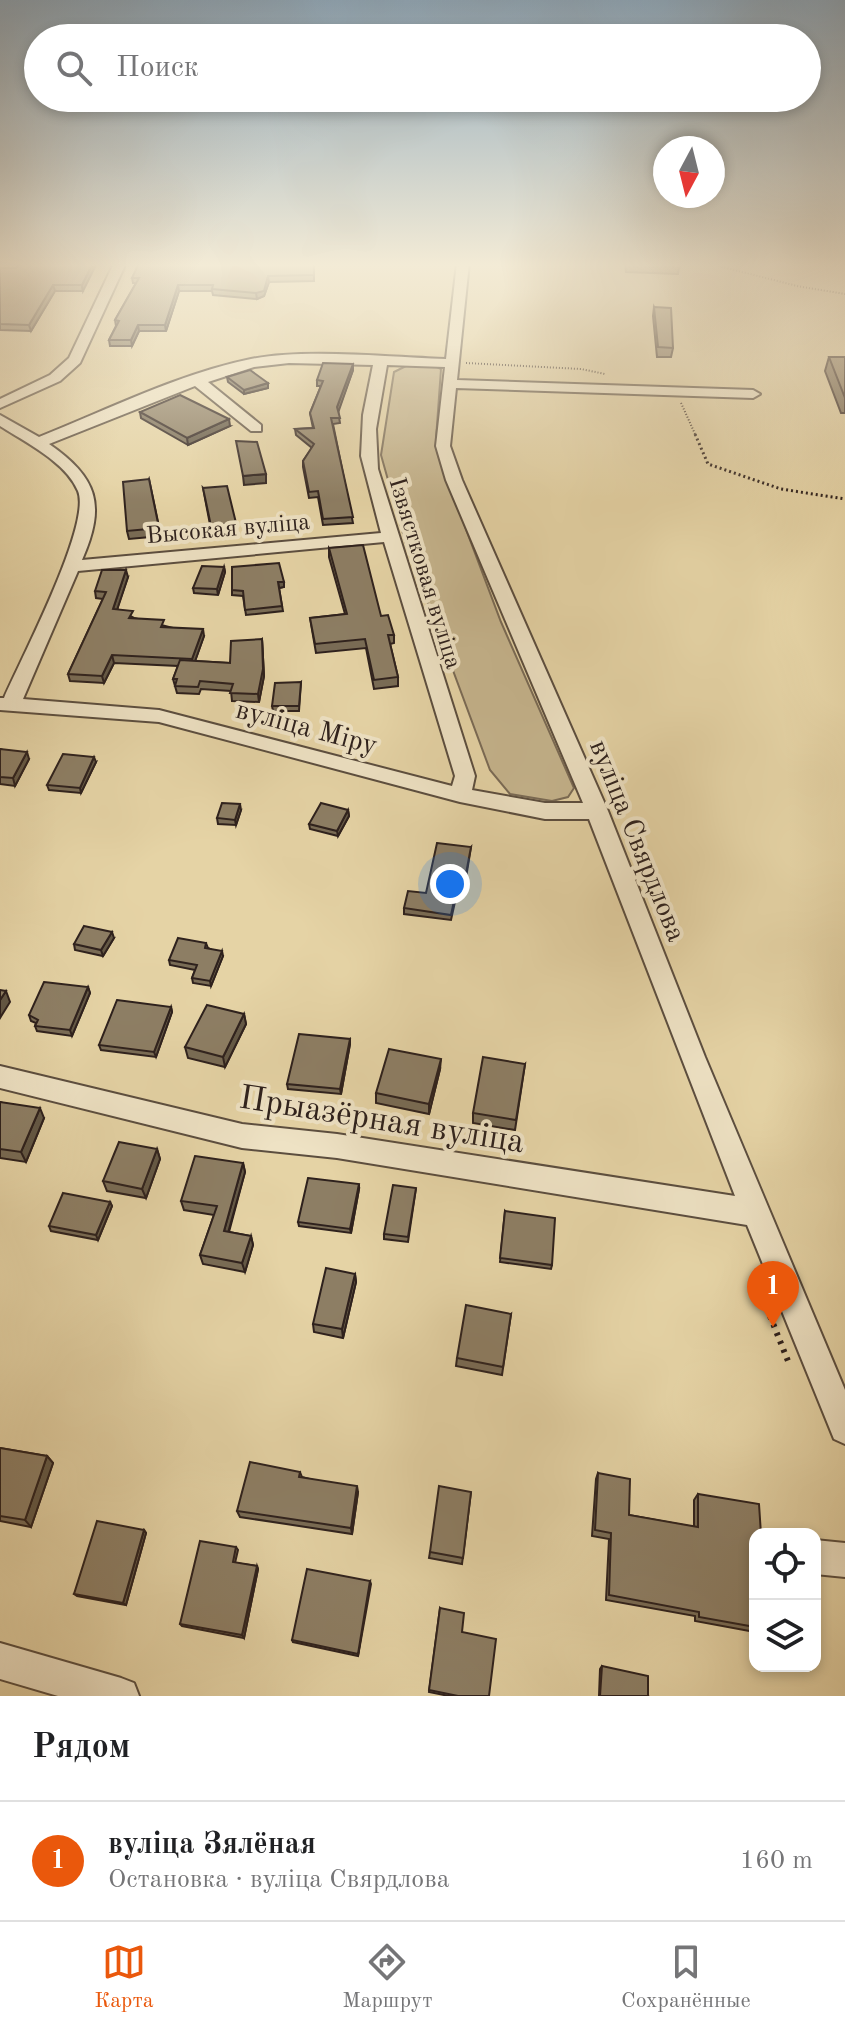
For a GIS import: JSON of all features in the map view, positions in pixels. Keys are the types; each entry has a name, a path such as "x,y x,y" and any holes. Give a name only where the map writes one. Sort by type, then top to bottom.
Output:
{"street":[{"path":"5,704 72,566 87,520 88,493 72,470 35,444 1,408 55,378 75,360 83,342"},
{"name":"вуліца Свярдлова","path":"454,342 443,446 454,480 597,811 845,1428"},
{"path":"35,444 225,369 289,359 452,363"},
{"name":"Ізвястковая вуліца","path":"381,361 366,451 389,537 465,776 460,795"},
{"path":"197,380 256,428"},
{"path":"450,384 753,394"},
{"name":"Высокая вуліца","path":"72,566 389,537"},
{"name":"вуліца Міру","path":"5,704 159,716 460,795 545,811 597,811"},
{"name":"Прыазёрная вуліца","path":"0,1077 242,1136 337,1146 756,1213"},
{"path":"821,1558 845,1560"},
{"path":"0,1661 121,1696"}],"path":[{"path":"452,363 581,369 609,375"},
{"path":"668,391 680,400 689,415 708,464 781,489 845,499"},
{"path":"760,1291 790,1366"}],"shaded area":[{"path":"410,364 433,365 441,369 436,439 438,455 501,622 574,788 568,797 552,801 510,794 490,770 406,544 381,455 394,372"}],"building":[{"path":"658,342 673,342 673,348 658,347"},
{"path":"829,357 845,357 845,398"},
{"path":"323,363 353,364 337,407 340,418 331,418 353,517 323,519 318,491 309,492 303,461 314,444 295,429 314,428 310,413 323,381 317,380"},
{"path":"250,370 268,383 244,390 227,377"},
{"path":"180,395 229,419 187,438 140,412"},
{"path":"236,441 257,442 266,474 243,476"},
{"path":"149,479 159,528 127,531 123,482"},
{"path":"227,486 236,523 211,526 203,488"},
{"path":"363,545 381,616 388,615 394,635 388,635 398,677 374,680 365,639 315,644 310,618 347,614 329,548"},
{"path":"279,563 284,582 278,582 282,606 245,610 243,591 232,590 232,567"},
{"path":"202,566 224,567 217,589 193,588"},
{"path":"102,570 126,570 113,609 133,611 129,618 164,620 161,627 203,629 192,659 112,655 102,676 68,674 106,592 95,591"},
{"path":"262,639 263,669 258,694 230,693 233,684 200,681 198,687 175,686 177,679 173,679 180,660 230,663 231,641"},
{"path":"301,682 299,706 272,706 275,683"},
{"path":"0,749 27,752 13,778 0,777"},
{"path":"63,754 94,757 80,788 47,785"},
{"path":"222,803 240,804 235,820 217,818"},
{"path":"321,803 348,810 337,831 309,824"},
{"path":"437,843 471,847 465,879 459,878 451,915 404,908 408,891 426,893"},
{"path":"84,926 112,932 101,950 74,944"},
{"path":"178,938 206,943 205,948 222,951 210,981 192,978 197,965 169,960"},
{"path":"44,982 88,987 70,1030 35,1026 38,1020 29,1015"},
{"path":"117,1000 171,1007 154,1052 99,1045"},
{"path":"207,1005 244,1014 223,1057 185,1047"},
{"path":"299,1034 350,1039 340,1089 287,1084"},
{"path":"389,1049 441,1059 429,1104 376,1093"},
{"path":"483,1057 525,1064 516,1120 473,1113"},
{"path":"0,1102 40,1108 21,1152 0,1149"},
{"path":"119,1142 157,1149 142,1189 103,1181"},
{"path":"195,1156 243,1163 224,1231 251,1236 242,1263 200,1255 217,1206 181,1201"},
{"path":"308,1178 359,1184 350,1229 298,1222"},
{"path":"393,1185 416,1188 408,1237 384,1234"},
{"path":"63,1193 110,1202 96,1235 49,1226"},
{"path":"505,1211 555,1218 552,1265 500,1258"},
{"path":"326,1268 355,1274 342,1329 313,1324"},
{"path":"466,1305 511,1314 503,1367 457,1358"},
{"path":"0,1448 47,1456 25,1520 0,1516"},
{"path":"250,1462 300,1472 299,1477 357,1486 351,1528 237,1511"},
{"path":"598,1473 630,1479 629,1515 698,1527 698,1494 759,1504 761,1528 749,1528 749,1626 699,1617 699,1612 609,1595 611,1533 595,1530"},
{"path":"439,1486 471,1492 463,1558 430,1552"},
{"path":"97,1521 144,1530 123,1603 74,1594"},
{"path":"200,1541 236,1547 233,1562 257,1566 242,1635 180,1624"},
{"path":"307,1569 370,1581 358,1654 292,1640"},
{"path":"440,1608 464,1613 462,1632 496,1639 489,1696 458,1696 429,1690"},
{"path":"602,1666 648,1676 648,1696 600,1696"}],"place":[{"name":"вуліца Зялёная","path":"773,1327"}]}
